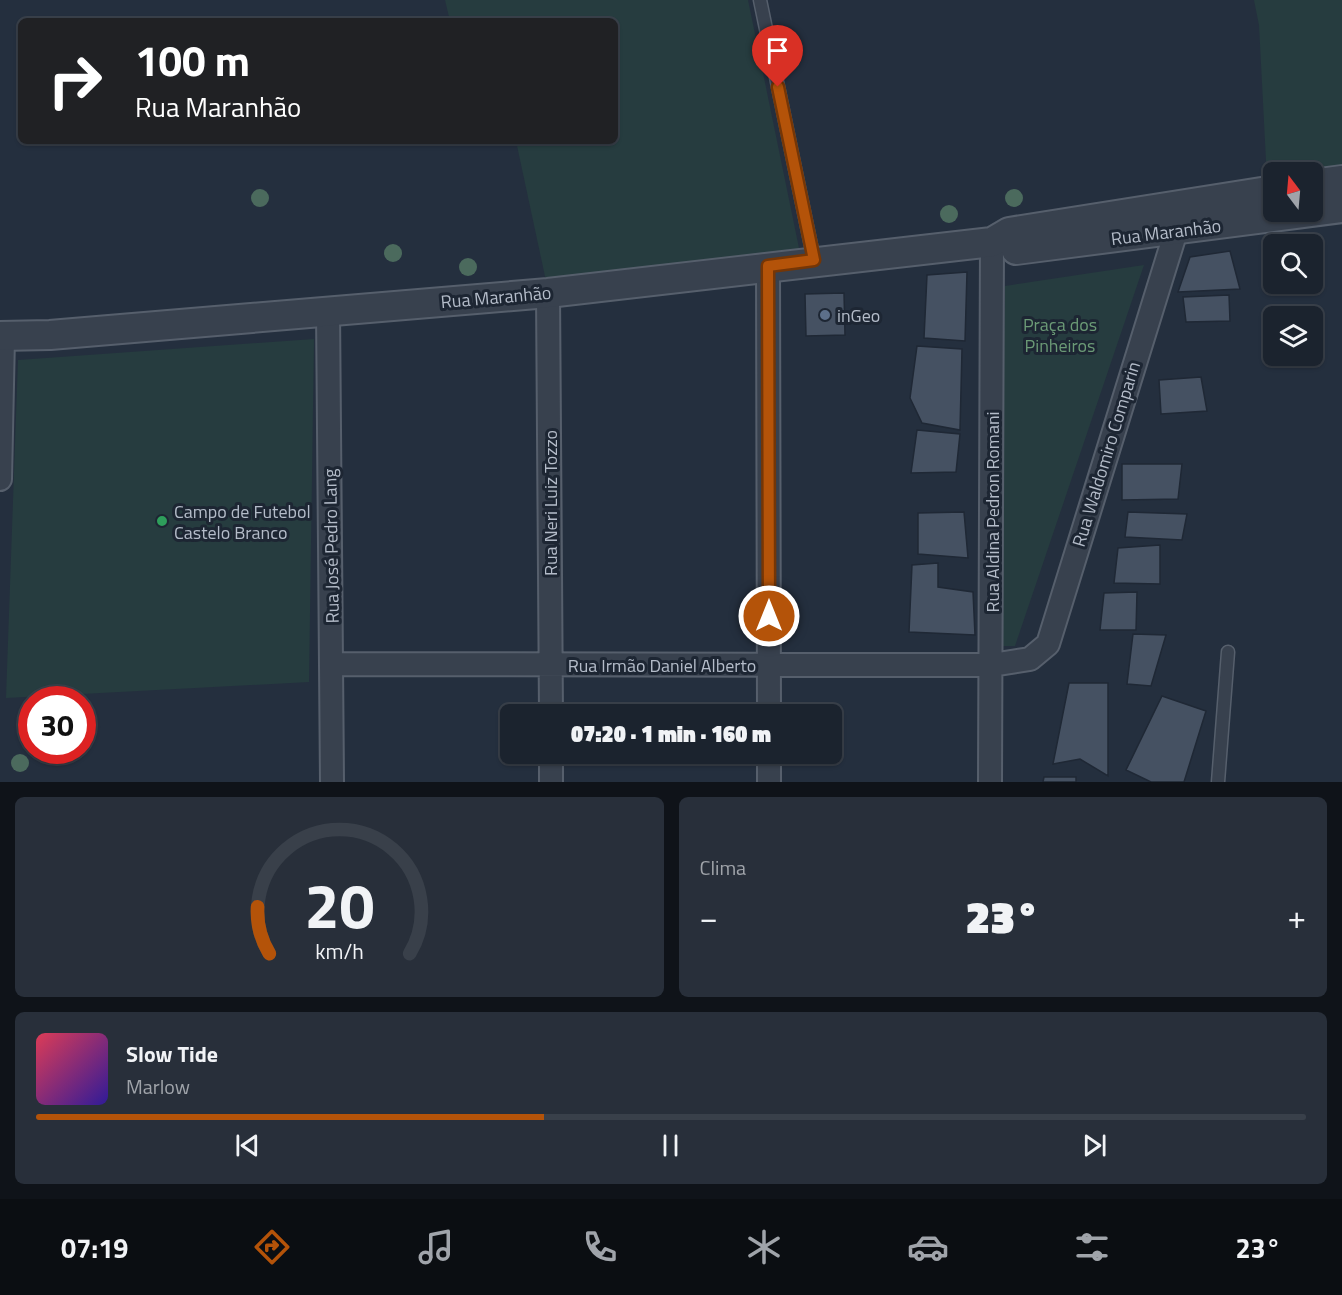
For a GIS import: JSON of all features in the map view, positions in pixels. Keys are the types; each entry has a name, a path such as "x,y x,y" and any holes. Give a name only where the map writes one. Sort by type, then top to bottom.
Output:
{"street":[{"path":"1323,183 1342,180"},
{"name":"Rua Maranhão","path":"1180,218 1263,193"},
{"name":"Rua Maranhão","path":"1323,210 1342,208"},
{"name":"Rua Maranhão","path":"1,336 548,292 814,260 992,242 1009,232 1180,218 1263,214"},
{"name":"Rua Waldomiro Comparin","path":"993,665 1030,659 1048,644 1180,218"},
{"name":"Rua Aldina Pedron Romani","path":"990,782 993,665 992,242"},
{"path":"768,266 770,704"},
{"name":"Rua Neri Luiz Tozzo","path":"548,292 551,704"},
{"name":"Rua José Pedro Lang","path":"328,310 332,782"},
{"path":"0,479 1,336"},
{"name":"Rua Irmão Daniel Alberto","path":"332,664 993,665"},
{"path":"551,764 551,782"},
{"path":"769,764 769,782"}],"lane":[{"path":"760,0 814,260"},
{"path":"1218,782 1228,652"}],"green space":[{"path":"445,0 748,0 800,253 546,281 517,144 618,144 618,18 449,18"},
{"path":"1254,0 1342,0 1342,167 1323,170 1323,162 1266,162 1259,25"},
{"name":"Praça dos Pinheiros","path":"1144,265 1015,646 997,646 1005,286"},
{"name":"Campo de Futebol Castelo Branco","path":"314,339 309,682 96,693 96,686 18,686 18,697 6,698 18,360"}],"building":[{"path":"1230,251 1240,289 1178,292 1190,257"},
{"path":"967,272 965,341 924,338 927,275"},
{"name":"inGeo","path":"844,293 845,335 806,336 805,294"},
{"path":"1229,295 1230,321 1186,322 1183,297"},
{"path":"917,346 962,349 960,430 922,423 910,398"},
{"path":"1201,377 1207,411 1161,414 1159,380"},
{"path":"917,430 960,434 956,472 911,473"},
{"path":"1122,464 1182,464 1178,499 1122,500"},
{"path":"964,512 968,558 918,554 918,513"},
{"path":"1128,512 1187,514 1182,540 1125,537"},
{"path":"1160,545 1160,584 1114,583 1118,548"},
{"path":"938,563 938,587 973,592 975,635 909,632 912,565"},
{"path":"1137,592 1136,630 1100,630 1104,593"},
{"path":"1133,634 1166,635 1151,686 1127,684"},
{"path":"1069,683 1108,683 1108,776 1080,759 1053,764"},
{"path":"1162,696 1206,711 1184,782 1151,782 1126,770"},
{"path":"1044,777 1076,777 1076,782 1043,782"}],"place":[{"name":"inGeo","path":"825,315"},
{"name":"Campo de Futebol Castelo Branco","path":"162,521"}],"route":[{"path":"769,616 768,266 814,260 778,87"}]}
